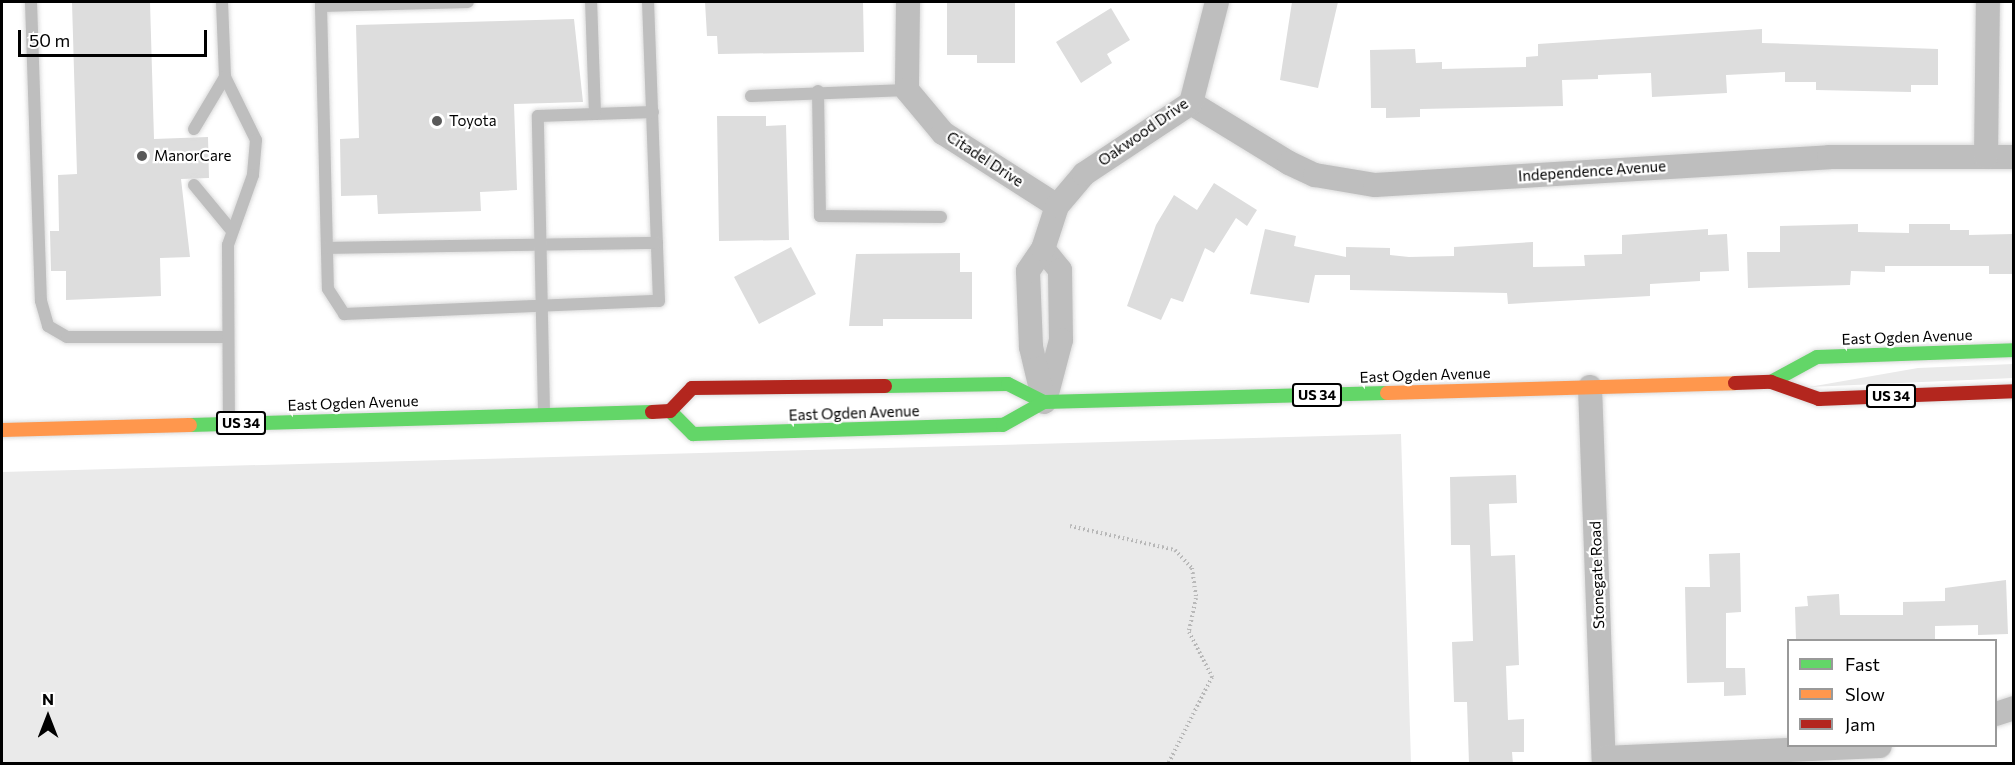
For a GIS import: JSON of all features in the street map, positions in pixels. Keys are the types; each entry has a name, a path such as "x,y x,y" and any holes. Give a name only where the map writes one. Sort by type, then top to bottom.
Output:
{"main road":[{"name":"East Ogden Avenue","path":"1771,382 1817,357 2013,350"},
{"name":"East Ogden Avenue","path":"670,411 693,434 1003,425 1044,402 1771,382 1819,399 2013,391"},
{"name":"East Ogden Avenue","path":"2,430 670,411 692,388 1008,384 1044,402"}],"street":[{"path":"907,90 908,2"},
{"name":"Oakwood Drive","path":"1044,402 1031,347 1028,271 1043,249 1057,206 1084,174 1191,103 1217,2"},
{"path":"1986,157 1988,2"},
{"name":"Citadel Drive","path":"907,90 943,133 1057,206"},
{"name":"Independence Avenue","path":"1191,103 1289,163 1315,175 1374,185 1830,157 2013,157"},
{"name":"Stonegate Road","path":"1590,387 1604,761"},
{"path":"1997,713 2013,708"},
{"path":"1604,761 1862,747"}],"lane":[{"path":"32,2 41,301 48,327 68,337 226,337"},
{"path":"222,2 225,77 256,140 253,175 232,231 226,337 229,423"},
{"path":"468,2 321,4 328,289 344,314 659,301 648,2"},
{"path":"591,2 595,114"},
{"path":"194,129 225,77"},
{"path":"751,96 818,91 907,90"},
{"path":"818,91 820,216 941,217"},
{"path":"544,414 538,116 653,112"},
{"path":"194,185 232,231"},
{"path":"327,248 657,243"}],"path":[{"path":"1070,526 1175,550 1192,568 1196,598 1190,632 1212,677 1168,764"}],"shaded area":[{"path":"2013,364 2013,378 1809,387 1918,368"},
{"path":"1401,434 1411,763 2,763 2,472"}],"building":[{"name":"ManorCare","path":"72,2 150,2 154,139 208,137 209,178 181,179 190,257 160,258 161,296 66,300 66,271 51,271 50,231 59,231 58,175 77,174"},
{"path":"705,2 863,2 864,52 718,54 717,36 707,36"},
{"path":"947,2 1015,2 1015,63 977,63 977,55 947,55"},
{"path":"1292,2 1338,2 1318,88 1280,80"},
{"path":"1111,8 1130,40 1107,54 1112,63 1081,83 1056,42"},
{"name":"Toyota","path":"574,19 583,102 514,104 517,190 480,192 481,211 378,214 377,195 341,196 340,139 359,138 356,25"},
{"path":"1762,29 1762,43 1938,49 1938,85 1911,85 1911,92 1816,90 1816,82 1785,82 1785,72 1726,75 1727,93 1652,97 1651,73 1598,75 1598,79 1562,80 1563,106 1420,109 1420,117 1386,118 1386,108 1371,108 1370,50 1415,49 1416,63 1442,62 1442,69 1526,67 1526,57 1538,56 1538,44"},
{"path":"717,116 766,116 766,126 786,125 789,240 719,241"},
{"path":"1214,183 1257,210 1247,226 1236,218 1214,253 1205,248 1183,302 1171,298 1161,320 1127,306 1156,225 1174,195 1197,210"},
{"path":"1858,224 1858,232 1909,233 1909,224 1950,224 1950,230 1969,230 1969,235 2013,234 2013,274 1989,274 1989,266 1885,266 1885,272 1851,271 1850,285 1748,288 1747,252 1780,252 1780,226"},
{"path":"1265,229 1296,236 1294,246 1346,257 1346,247 1390,248 1390,255 1409,257 1454,256 1454,247 1533,242 1533,267 1585,266 1584,255 1622,254 1622,235 1708,229 1708,235 1727,234 1729,271 1700,272 1700,281 1650,284 1650,296 1508,304 1507,293 1350,290 1350,275 1315,275 1309,303 1250,294"},
{"path":"791,247 816,294 759,324 734,277"},
{"path":"960,253 960,272 972,272 972,319 883,319 883,326 849,326 856,254"},
{"path":"1516,475 1517,503 1489,504 1491,556 1515,555 1519,665 1506,666 1508,720 1524,719 1524,752 1512,752 1513,764 1469,764 1467,702 1454,702 1452,642 1473,641 1470,545 1451,545 1450,477"},
{"path":"1740,553 1741,612 1726,613 1726,668 1745,668 1746,695 1724,696 1724,682 1687,683 1685,587 1710,587 1709,554"},
{"path":"2006,580 2008,634 1978,635 1978,625 1935,626 1935,639 1796,639 1795,607 1808,606 1807,596 1839,594 1840,615 1903,615 1903,602 1945,601 1945,588"}],"traffic: fast":[{"path":"1771,382 1817,357 2014,350"},
{"path":"885,386 1008,384 1044,402 1387,393"},
{"path":"670,411 693,434 1003,425 1044,402"},
{"path":"190,425 652,412"}],"traffic: slow":[{"path":"1387,393 1735,383"},
{"path":"2,430 190,425"}],"traffic: jam":[{"path":"1735,383 1771,382 1819,399 2014,391"},
{"path":"652,412 670,411 692,388 885,386"}],"place":[{"name":"Toyota","path":"437,121"},
{"name":"ManorCare","path":"142,156"}]}
